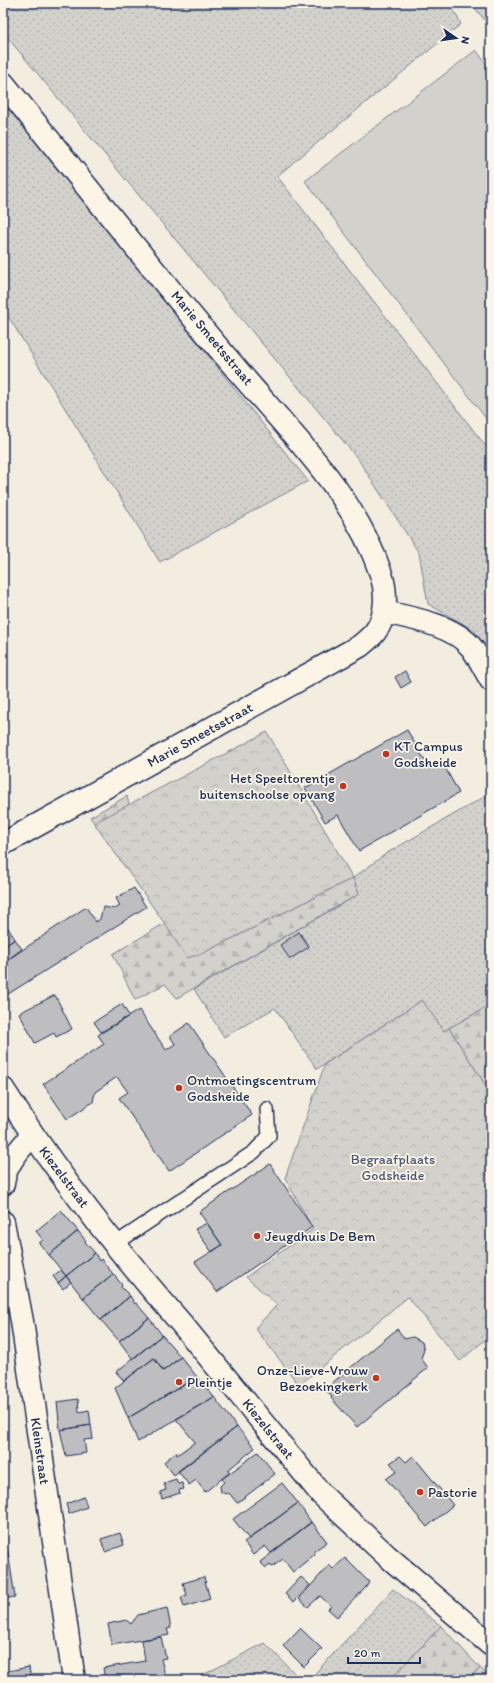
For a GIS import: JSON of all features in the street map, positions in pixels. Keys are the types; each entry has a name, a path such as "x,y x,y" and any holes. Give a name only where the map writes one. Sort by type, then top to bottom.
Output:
{"street":[{"name":"Marie Smeetsstraat","path":"3,83 233,366 309,451 334,484 353,514 381,575 384,594 384,612 376,631 360,646 3,844"},
{"path":"384,612 410,617 453,632 471,647 491,680"},
{"name":"Kiezelstraat","path":"3,1089 32,1135 72,1190 322,1495 386,1555 491,1645"},
{"path":"3,1184 14,1155 32,1135"},
{"name":"Kleinstraat","path":"3,1222 22,1321 74,1680"}],"lane":[{"path":"115,1244 254,1152 269,1136 267,1109"}],"green space":[{"path":"3,3 450,3 461,24 277,176 491,453 491,659 474,630 428,604 419,553 358,459 3,32"},
{"path":"471,3 491,3 491,28"},
{"path":"476,50 491,70 491,425 305,181"},
{"path":"3,98 308,481 160,562 3,308"},
{"path":"267,732 353,878 203,953 187,958 94,823"},
{"path":"491,793 491,1005 444,1031 440,1037 422,1000 317,1069 275,1008 224,1037 194,989 359,894 353,878 387,853"},
{"path":"127,796 148,888 203,953 353,878 359,894 177,998 165,984 135,1000 113,954 165,923 90,817"},
{"name":"Begraafplaats Godsheide","path":"422,1000 444,1031 449,1028 488,1089 491,1087 491,1335 460,1361 408,1297 299,1385 255,1328 277,1305 246,1277 313,1229 285,1178 325,1064"},
{"path":"491,1005 491,1087 488,1089 449,1028"},
{"path":"393,1589 441,1626 390,1680 309,1680"},
{"path":"441,1626 480,1668 467,1680 390,1680"},
{"path":"265,1643 301,1680 193,1680"},
{"path":"480,1668 491,1677 491,1680 467,1680"}],"building":[{"path":"405,671 411,682 401,688 395,677"},
{"path":"407,730 430,769 442,762 459,793 359,851 338,815 325,822 305,788"},
{"path":"134,888 146,907 5,996 3,993 3,963 86,907 96,922 100,919 103,907 115,909 120,906 116,898"},
{"path":"3,920 15,939 3,947"},
{"path":"299,932 309,947 290,959 280,945"},
{"path":"15,939 22,949 3,963 3,947"},
{"path":"55,995 72,1029 56,1037 54,1033 35,1043 19,1013"},
{"path":"122,1004 129,1016 101,1032 94,1022"},
{"name":"Ontmoetingscentrum Godsheide","path":"139,1010 166,1050 175,1044 170,1036 189,1023 252,1115 169,1171 119,1098 128,1092 117,1077 95,1092 93,1102 67,1119 43,1084 104,1044 98,1035"},
{"name":"Jeugdhuis De Bem","path":"270,1164 312,1227 217,1292 195,1262 222,1245 199,1212"},
{"path":"61,1210 78,1231 49,1255 39,1243 43,1240 36,1231"},
{"path":"207,1223 222,1245 212,1252 195,1229"},
{"path":"78,1231 95,1253 66,1276 49,1255"},
{"path":"95,1253 99,1261 101,1259 113,1274 83,1298 66,1276"},
{"path":"61,1270 66,1276 58,1283 53,1276"},
{"path":"113,1274 122,1285 121,1287 130,1296 101,1320 83,1298"},
{"path":"66,1276 71,1282 63,1289 58,1283"},
{"path":"130,1296 135,1304 136,1303 149,1318 119,1341 101,1320"},
{"path":"149,1318 162,1335 133,1359 119,1341"},
{"name":"Onze-Lieve-Vrouw Bezoekingkerk","path":"397,1329 405,1339 413,1337 422,1342 424,1350 421,1358 428,1368 357,1427 331,1398 332,1397 325,1389"},
{"path":"162,1335 181,1357 163,1371 154,1358 124,1381 116,1372"},
{"path":"181,1357 197,1377 128,1418 115,1388 154,1358 163,1371"},
{"path":"197,1377 214,1397 138,1442 128,1418"},
{"path":"214,1397 237,1427 174,1475 164,1462 176,1452 177,1455 195,1442 176,1419"},
{"path":"78,1399 79,1412 89,1410 91,1425 60,1430 57,1402"},
{"path":"91,1425 93,1439 84,1440 86,1453 66,1456 60,1430"},
{"path":"237,1427 255,1448 228,1470 230,1472 205,1492 196,1480 189,1485 178,1471"},
{"path":"258,1452 275,1474 237,1503 229,1493 226,1494 221,1492 220,1486 224,1482 222,1479"},
{"name":"Pastorie","path":"400,1456 406,1462 413,1456 453,1505 427,1527 386,1479 397,1471 390,1463"},
{"path":"176,1479 178,1484 182,1483 184,1489 179,1490 180,1493 162,1499 160,1492 166,1490 164,1483"},
{"path":"282,1483 298,1503 249,1539 233,1519"},
{"path":"84,1497 87,1507 69,1514 66,1504"},
{"path":"298,1503 311,1522 271,1553 265,1546 253,1555 244,1542"},
{"path":"3,1520 15,1597 3,1599"},
{"path":"312,1522 327,1542 314,1551 315,1554 293,1572 283,1559 272,1567 270,1565 266,1568 260,1562"},
{"path":"120,1533 124,1545 105,1552 101,1539"},
{"path":"345,1558 369,1582 367,1586 337,1617 328,1609 331,1606 320,1596 308,1607 299,1599 329,1565 333,1569"},
{"path":"204,1577 210,1599 184,1607 181,1597 187,1595 183,1583"},
{"path":"301,1577 310,1585 294,1602 285,1594"},
{"path":"167,1608 171,1628 167,1629 169,1635 112,1645 108,1624 126,1620 131,1624 138,1615"},
{"path":"300,1628 322,1649 304,1667 283,1646"},
{"path":"161,1637 166,1658 161,1659 165,1675 152,1680 105,1680 103,1668 145,1661 142,1640"},
{"path":"29,1667 31,1680 3,1680 3,1672"}],"place":[{"name":"KT Campus Godsheide","path":"386,754"},
{"name":"Het Speeltorentje buitenschoolse opvang","path":"343,786"},
{"name":"Ontmoetingscentrum Godsheide","path":"179,1088"},
{"name":"Jeugdhuis De Bem","path":"257,1236"},
{"name":"Onze-Lieve-Vrouw Bezoekingkerk","path":"376,1378"},
{"name":"Pleintje","path":"179,1382"},
{"name":"Pastorie","path":"420,1492"}]}
